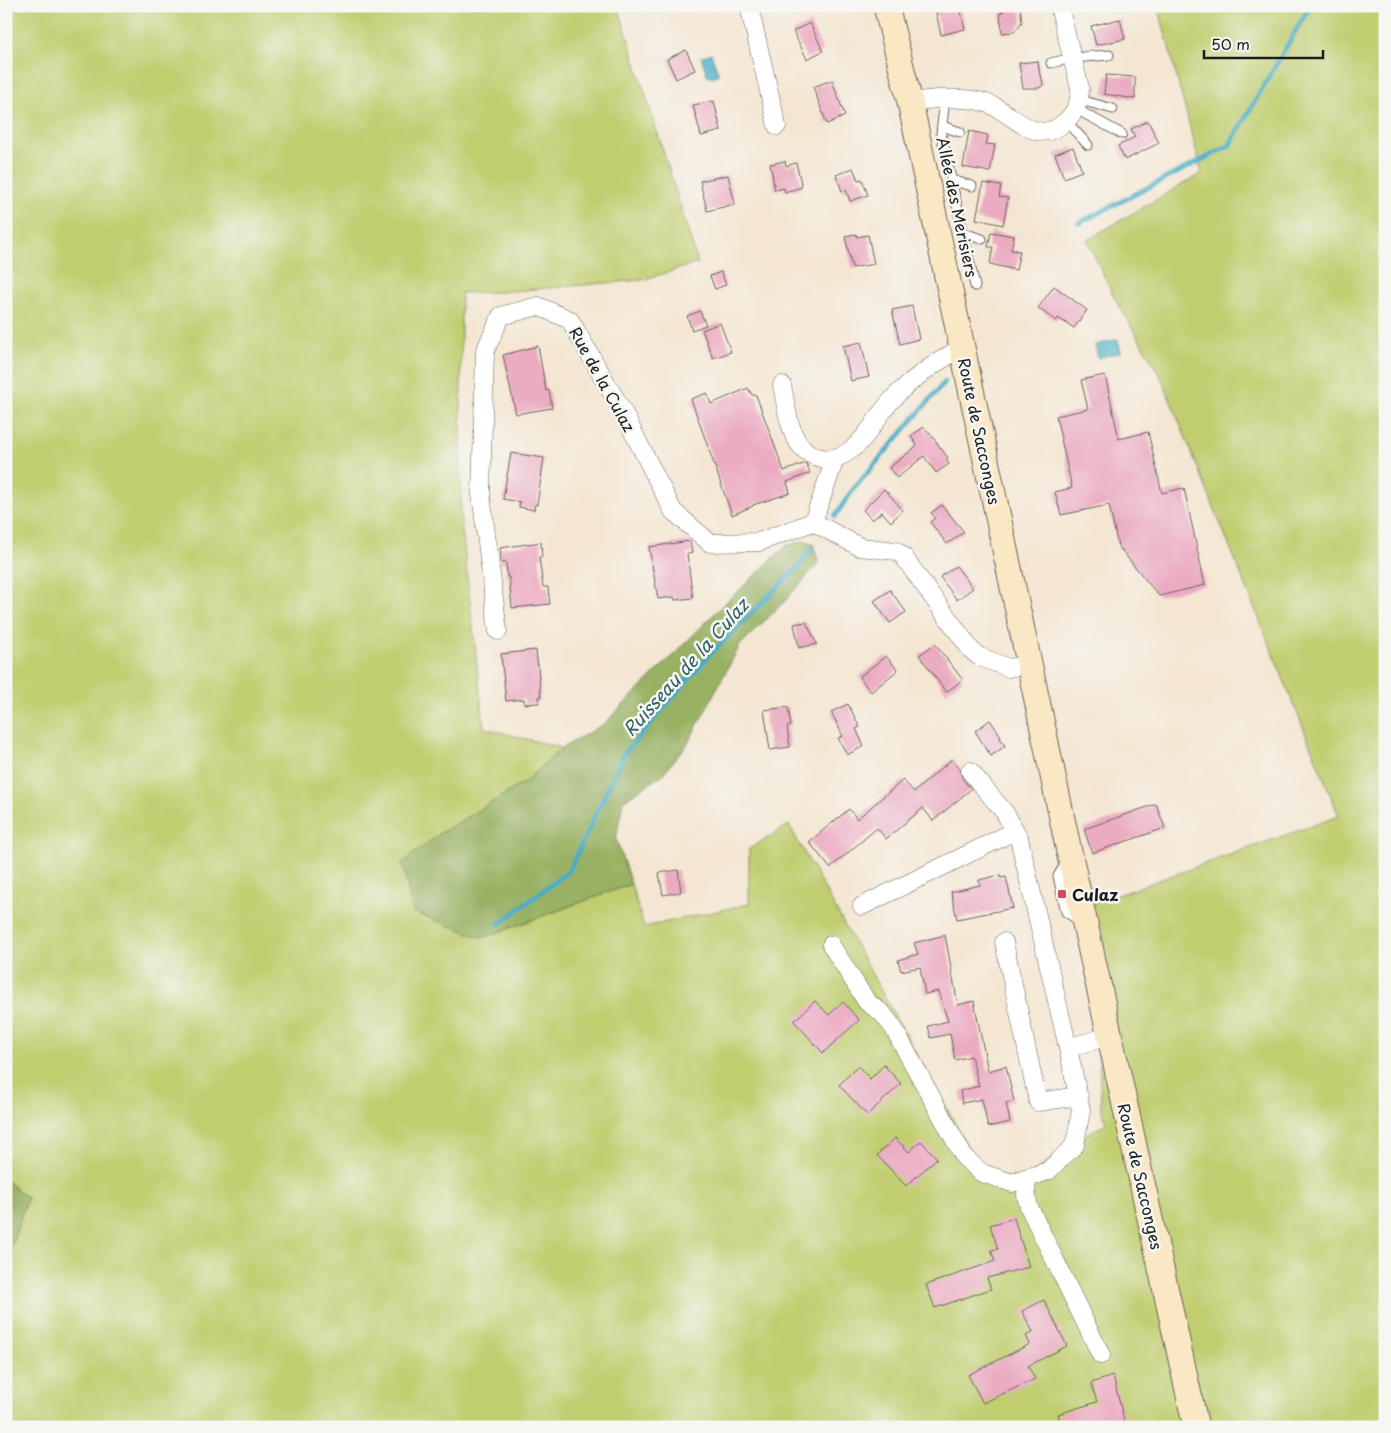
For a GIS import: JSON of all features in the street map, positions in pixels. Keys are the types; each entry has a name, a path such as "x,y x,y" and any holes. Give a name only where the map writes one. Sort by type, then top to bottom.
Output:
{"street":[{"path":"749,6 777,126"},
{"name":"Route de Sacconges","path":"886,6 910,102 1070,856 1196,1427"},
{"path":"910,102 945,98 968,99 985,102 994,106 1016,122 1039,132 1049,131 1061,126 1074,110 1080,88 1059,6"},
{"name":"Rue de la Culaz","path":"498,631 481,494 485,351 501,316 538,306 570,320 623,412 673,511 710,542 759,542 813,522"},
{"path":"782,385 792,430 798,442 813,456 835,459 853,448 865,436 890,402 918,376 963,347"},
{"path":"835,459 813,522 860,546 896,550 903,556 971,650 978,656 1009,668 1030,664"},
{"path":"831,945 867,1002 882,1013 893,1027 964,1157 982,1173 1012,1182 1027,1178 1048,1171 1075,1145 1081,1110 1018,838 1005,813 970,771"},
{"path":"862,906 1015,831"},
{"path":"1004,942 1038,1102 1078,1096"},
{"path":"1068,1048 1102,1038"},
{"path":"1027,1178 1026,1195 1028,1207 1101,1355"}],"lane":[{"path":"1051,63 1072,58 1109,56"},
{"name":"Allée des Merisiers","path":"945,98 941,134 975,286"},
{"path":"1074,110 1113,108"},
{"path":"1074,110 1122,134"},
{"path":"1074,110 1088,145"},
{"path":"942,126 960,132"},
{"path":"951,180 972,186"},
{"path":"963,233 982,240"}],"green space":[{"path":"6,6 618,6 698,263 642,280 501,292 461,293 461,520 484,728 562,748 525,782 439,834 482,938 631,884 644,927 749,904 749,849 789,825 986,1179 1029,1176 1082,1136 1106,1124 1101,1107 1092,904 1339,816 1161,377 1113,295 1087,240 1202,173 1158,6 1385,6 1385,1427 6,1427 6,1263 27,1198 6,1181"},
{"path":"805,540 813,544 819,563 783,603 740,645 688,743 662,775 623,801 616,839 631,884 482,938 413,912 402,863 439,834 525,782 562,748 604,724 725,603 786,546"},
{"path":"6,1181 27,1198 6,1263"}],"water":[{"path":"711,53 719,74 708,77 701,57"},
{"path":"1118,339 1121,352 1098,358 1095,345"}],"building":[{"path":"1002,6 1020,6 1022,22 1014,32 1002,33 1000,13 1003,12"},
{"path":"960,7 965,29 941,35 936,12"},
{"path":"1120,19 1125,39 1096,45 1091,26"},
{"path":"810,23 823,51 807,59 793,31"},
{"path":"686,50 695,70 676,79 667,59"},
{"path":"1038,61 1043,84 1040,88 1023,88 1019,63"},
{"path":"1106,75 1135,77 1135,99 1104,94"},
{"path":"832,80 845,116 827,124 813,87"},
{"path":"714,101 721,131 701,136 693,105"},
{"path":"1148,121 1159,143 1125,160 1118,146 1135,137 1131,129"},
{"path":"969,131 988,135 986,144 995,145 990,172 963,167"},
{"path":"1073,147 1082,171 1064,178 1055,154"},
{"path":"785,161 786,166 796,163 802,187 785,192 784,188 775,190 770,164"},
{"path":"853,168 858,180 862,179 868,195 850,201 846,190 842,191 836,175"},
{"path":"728,175 735,204 707,211 700,181"},
{"path":"983,183 1001,186 999,197 1008,198 1003,225 976,219"},
{"path":"991,232 1014,236 1011,250 1020,251 1016,270 990,264 993,247 988,247"},
{"path":"856,234 857,237 868,235 874,264 852,268 845,236"},
{"path":"721,272 726,285 715,289 710,276"},
{"path":"1054,286 1087,310 1074,328 1058,318 1056,321 1038,308"},
{"path":"912,306 919,339 900,344 892,310"},
{"path":"700,311 706,325 692,330 687,316"},
{"path":"720,323 731,352 713,358 702,330"},
{"path":"861,342 869,377 851,381 843,346"},
{"path":"538,346 546,391 549,390 552,408 516,414 503,355"},
{"path":"1105,375 1119,439 1148,432 1162,493 1184,488 1205,585 1159,596 1118,546 1109,505 1061,515 1055,492 1072,488 1056,416 1088,409 1081,380"},
{"path":"748,388 752,395 756,395 784,471 806,463 810,473 787,482 790,493 753,505 732,515 691,399 707,393 711,404"},
{"path":"924,427 948,458 946,460 949,464 936,473 924,456 897,478 889,468 917,446 911,436"},
{"path":"511,453 544,458 537,505 535,504 534,510 519,507 520,502 503,499"},
{"path":"884,489 903,510 891,522 882,512 872,520 863,510"},
{"path":"942,505 964,532 947,544 930,522 935,518 931,513"},
{"path":"690,541 692,553 687,554 693,598 675,600 674,597 658,599 649,547"},
{"path":"541,542 542,557 539,557 543,587 548,587 550,604 512,608 506,562 501,563 500,548"},
{"path":"956,566 973,588 957,600 940,577"},
{"path":"890,590 906,612 890,623 874,601"},
{"path":"806,622 817,644 799,648 794,624"},
{"path":"935,644 963,680 946,692 919,655"},
{"path":"536,650 541,697 539,697 539,703 524,704 524,699 506,701 501,654"},
{"path":"886,656 898,670 871,692 859,677"},
{"path":"848,704 860,727 856,729 864,746 847,755 838,738 843,736 831,712"},
{"path":"788,707 791,726 787,727 790,747 770,750 764,710"},
{"path":"990,720 1001,736 1000,738 1005,746 991,756 975,731"},
{"path":"952,759 960,768 962,778 971,789 933,821 923,808 886,839 877,828 830,868 809,842 849,809 857,819 903,780 914,792"},
{"path":"1156,804 1165,828 1092,853 1084,829"},
{"path":"678,870 681,892 663,895 659,873"},
{"path":"1000,875 1001,878 1006,877 1013,908 957,919 951,892 980,885 979,880"},
{"path":"945,935 958,1005 974,1001 988,1071 1006,1066 1014,1101 1006,1103 1010,1122 988,1127 982,1099 962,1103 960,1091 979,1086 971,1056 955,1060 950,1034 931,1038 928,1026 948,1021 938,991 925,994 920,967 901,971 898,960 918,954 914,943"},
{"path":"815,1001 829,1015 843,1002 859,1020 823,1053 794,1021"},
{"path":"884,1065 901,1084 867,1115 839,1085 858,1066 870,1079"},
{"path":"895,1138 909,1152 921,1141 937,1158 906,1186 877,1155"},
{"path":"1014,1218 1029,1267 987,1278 991,1289 935,1308 926,1285 995,1261 991,1250 998,1249 990,1225"},
{"path":"1044,1300 1067,1346 1028,1366 1035,1379 983,1403 968,1375 1030,1344 1026,1336 1033,1332 1022,1311"},
{"path":"1113,1376 1125,1424 1114,1427 1062,1427 1058,1414 1097,1402 1091,1383"}],"waterway":[{"name":"Ruisseau de la Culaz","path":"1079,223 1229,146 1310,6"},
{"name":"Ruisseau de la Culaz","path":"835,516 852,491 945,382"},
{"name":"Ruisseau de la Culaz","path":"499,924 569,871 624,754 709,655 800,565 811,549"}],"place":[{"name":"Culaz","path":"1062,894"}]}
